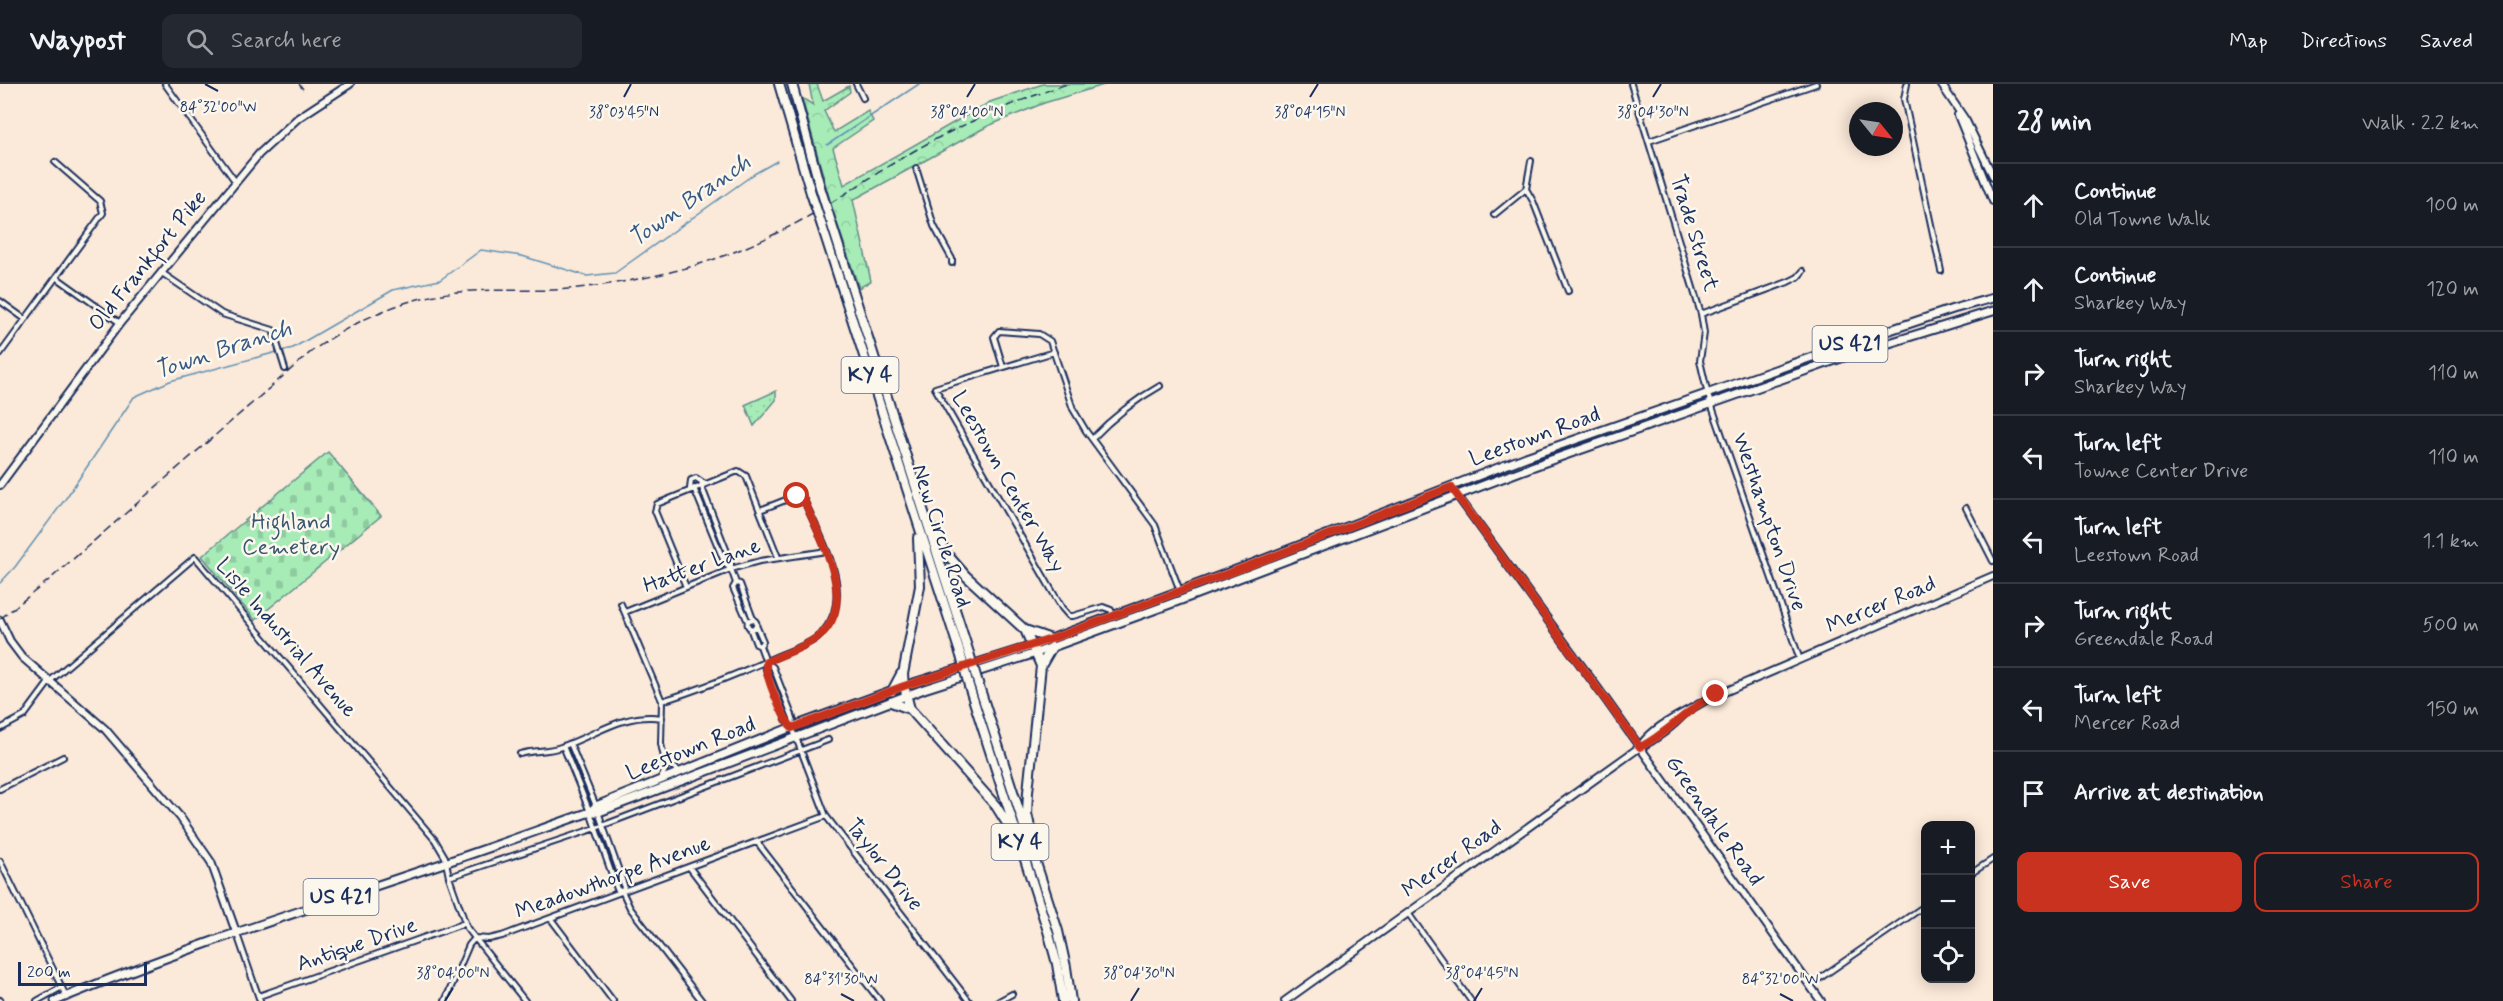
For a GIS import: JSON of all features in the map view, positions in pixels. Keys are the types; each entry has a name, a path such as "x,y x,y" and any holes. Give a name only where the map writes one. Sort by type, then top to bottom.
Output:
{"highway":[{"path":"774,84 785,106"},
{"name":"New Circle Road","path":"779,84 811,193 918,525 965,655"},
{"name":"New Circle Road","path":"792,85 820,188 923,510 1058,964 1063,1001"},
{"path":"923,510 951,560 1025,630 1051,643 1041,666 1027,804 1040,873"},
{"path":"910,710 904,686 904,667 920,586 918,525"},
{"path":"1025,630 1041,666"},
{"path":"892,691 904,667"},
{"name":"New Circle Road","path":"974,684 1040,873 1063,953 1071,1001"},
{"path":"891,702 910,710 996,806 1009,824 1032,879"}],"main road":[{"name":"Leestown Road","path":"597,809 1051,643 1181,600 1526,457 1875,335 1993,298"},
{"name":"Leestown Road","path":"1116,620 1180,591 1351,530 1458,495 1886,343 1993,311"},
{"name":"Leestown Road","path":"236,932 590,812 792,728 904,686 1034,650"},
{"name":"US 421","path":"55,1001 127,971 236,932"}],"street":[{"path":"165,84 235,182"},
{"name":"Old Frankfort Pike","path":"0,485 120,323 259,154 287,127 350,84"},
{"path":"856,84 863,98"},
{"name":"Trade Street","path":"1631,84 1701,314 1704,333 1700,360 1708,395"},
{"path":"1649,141 1816,84"},
{"path":"1906,84 1904,99 1941,271"},
{"path":"1941,84 1972,132 1993,176"},
{"path":"1957,111 1993,201"},
{"path":"1494,215 1526,189 1532,161"},
{"path":"0,354 102,215 104,208 97,198 55,162"},
{"path":"916,168 934,226 952,263"},
{"path":"1526,189 1533,201 1568,291"},
{"path":"1701,314 1788,282 1798,277 1803,271"},
{"path":"162,273 222,314 273,330 285,369"},
{"path":"56,277 120,323"},
{"path":"0,301 25,320"},
{"path":"1004,367 994,337 1003,329 1039,334 1050,341 1073,409 1092,439 1155,525 1180,591 1181,600"},
{"name":"Leestown Center Way","path":"1054,352 935,388 1062,608 1069,616 1073,616 1103,607 1111,610 1116,620"},
{"path":"1092,439 1136,398 1160,386"},
{"name":"Westhampton Drive","path":"1708,395 1800,660"},
{"path":"686,587 655,511 658,502 738,471 746,476 778,557"},
{"path":"731,570 725,564 692,489 691,480 696,478 703,484 731,562 731,570 736,583 740,584 763,641 760,646 756,644 734,588 736,583"},
{"name":"Greendale Road","path":"1451,487 1821,1001"},
{"path":"662,701 766,662 814,640 828,628 834,612 836,596 833,567 801,498 795,496 760,510"},
{"path":"1966,508 1993,561"},
{"name":"Hatter Lane","path":"625,612 731,570 778,557 827,551"},
{"name":"Lisle Industrial Avenue","path":"50,681 195,557 417,816 442,850 446,862"},
{"name":"Mercer Road","path":"1285,1001 1640,747 1648,736 1671,719 1706,699 1993,576"},
{"path":"621,604 662,701 661,744 665,770 658,782"},
{"path":"748,622 753,619"},
{"path":"0,620 10,641 22,657 116,740 198,840 211,862 259,999"},
{"path":"750,628 756,625"},
{"name":"Taylor Drive","path":"760,646 769,677 792,728 826,816 969,1001"},
{"path":"0,729 31,710 50,681"},
{"path":"520,754 542,752 563,746 621,720 641,717 663,718"},
{"path":"449,877 596,828 828,740"},
{"path":"570,743 603,825 624,885 623,893"},
{"path":"563,746 590,812 616,887 623,893 630,908 702,1001"},
{"path":"0,789 63,757"},
{"path":"665,762 678,771 685,771"},
{"name":"Meadowthorpe Avenue","path":"477,938 494,938 551,919 826,816"},
{"path":"757,842 880,1001"},
{"path":"1975,871 1993,859"},
{"path":"0,861 66,996"},
{"path":"446,862 465,923 525,1001"},
{"path":"690,867 791,1001"},
{"path":"1810,985 1921,908"},
{"path":"1407,913 1471,1001"},
{"path":"551,919 613,1001"},
{"name":"Antique Drive","path":"259,999 465,923"},
{"path":"445,1001 469,945 477,938"},
{"path":"37,1001 62,987"},
{"path":"999,1001 1012,994"}],"green space":[{"path":"809,84 817,84 823,101 849,86 850,92 824,111 834,132 868,111 873,121 833,148 844,185 990,102 1043,84 1107,84 1044,103 988,126 853,200 871,281 859,288 832,208 802,98 813,105"},
{"path":"776,391 776,400 754,426 745,405"},
{"name":"Highland Cemetery","path":"328,452 381,516 255,620 202,556"}],"waterway":[{"name":"Town Branch","path":"827,145 919,84"},
{"name":"Town Branch","path":"282,351 293,348 393,290 440,280 481,250 522,256 587,276 615,273 754,174 777,161"},
{"name":"Town Branch","path":"0,583 15,567 66,498 134,397 170,381 277,352"}],"railway":[{"path":"299,84 303,89"},
{"path":"0,619 49,580 312,351 371,316 436,295 591,287 653,276 713,260 790,226 907,155 975,120 1067,84"}],"route":[{"path":"797,496 804,500 827,551 833,567 836,596 834,612 828,628 814,640 766,662 769,677 792,728 904,686 1032,646 1256,563 1451,487 1640,747 1653,741 1685,713 1716,694"}]}
